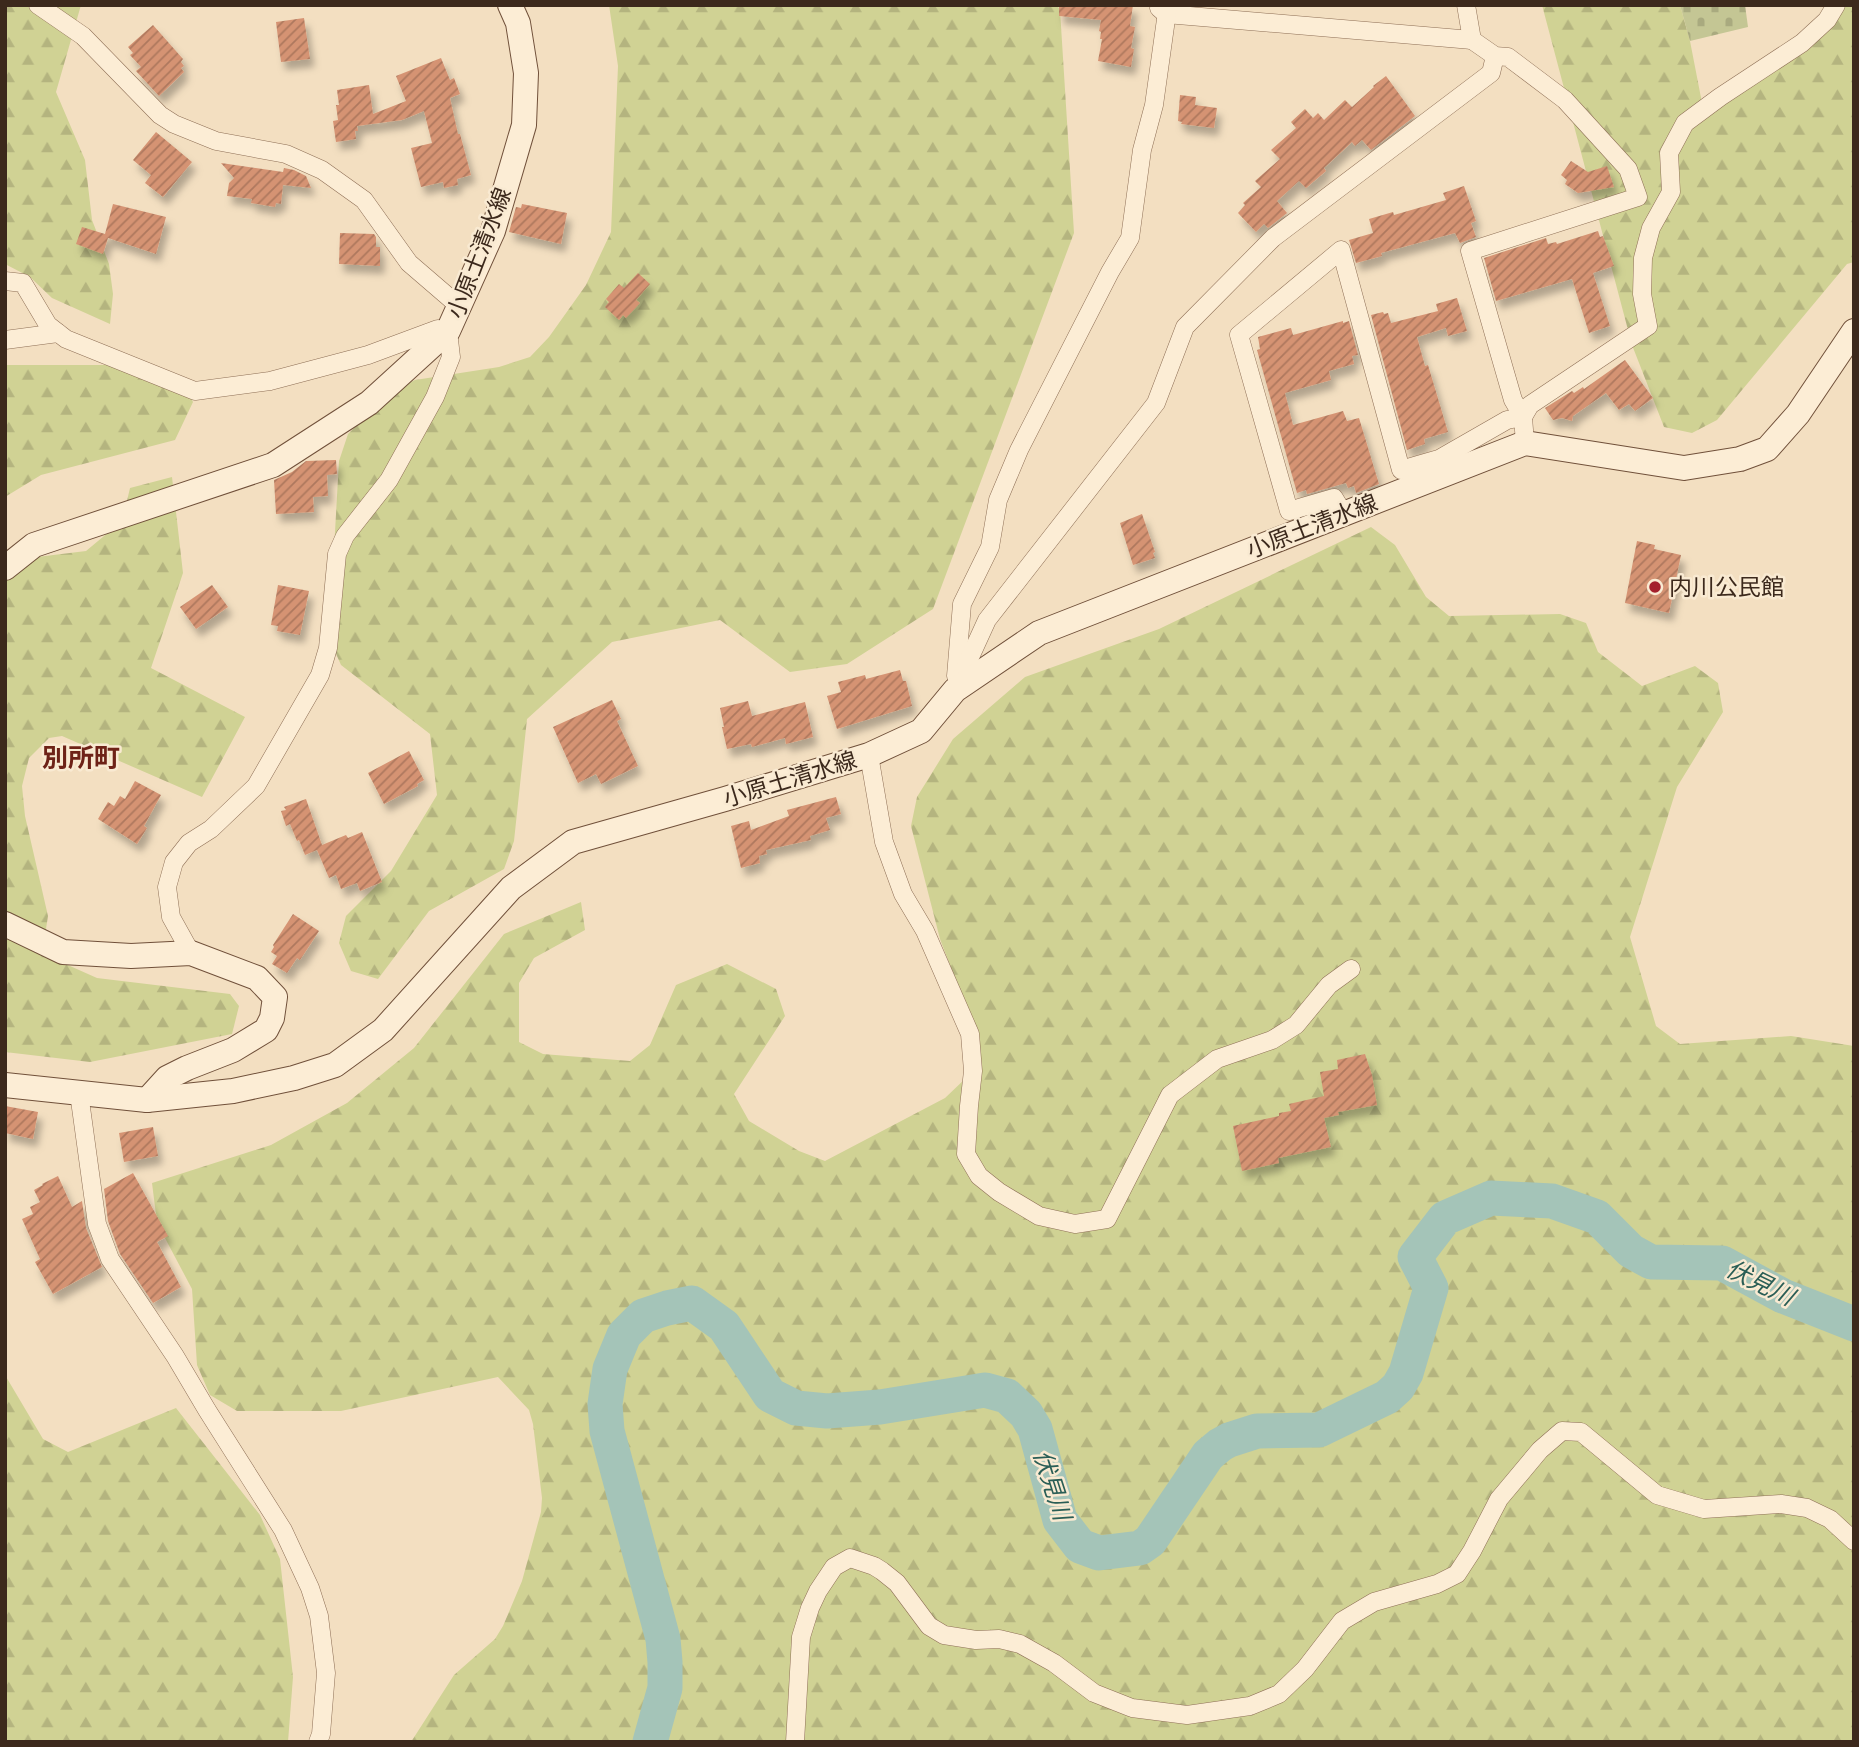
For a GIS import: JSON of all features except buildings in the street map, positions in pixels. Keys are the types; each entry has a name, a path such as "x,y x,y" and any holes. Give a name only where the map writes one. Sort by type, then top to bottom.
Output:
{"main road":[{"name":"小原土清水線","path":"5,568 34,545 273,465 369,403 448,331 493,231 524,125 526,73 518,23 510,5"},
{"path":"1525,443 1685,468 1740,459 1767,449 1798,414 1854,331"},
{"name":"小原土清水線","path":"5,1085 147,1100 233,1091 294,1078 335,1065 383,1030 511,888 573,842 869,754 921,731 955,690 1040,633 1525,443"},
{"path":"5,924 63,952 131,956 191,953 257,978 275,996 272,1018 266,1030 233,1050 167,1079 147,1100"}],"street":[{"path":"38,5 83,36 160,115 174,124 216,141 286,154 323,170 364,200 409,263 459,306"},
{"path":"1466,5 1472,40"},
{"path":"1344,514 1334,498 1289,511 1239,335 1341,250 1401,470 1439,459 1507,420 1523,417 1530,405 1648,326 1642,294 1643,258 1651,228 1671,192 1669,153 1685,123 1802,43 1826,20 1836,5"},
{"path":"955,690 961,604 990,547 998,500 1019,450 1130,238 1142,149 1154,105 1163,8 1472,40 1495,56 1508,57 1565,100 1628,169 1638,197 1470,251 1513,400 1523,417 1525,443"},
{"path":"955,690 987,620 1156,403 1185,327 1273,238 1491,73 1495,56"},
{"path":"5,281 23,283 48,325 66,339 195,391 270,381 368,355 438,330 448,331 451,357 435,397 389,480 345,536 337,554 328,648 320,676 256,786 211,829 188,843 174,862 167,887 171,917 191,953"},
{"path":"5,340 58,333"},
{"path":"869,754 884,842 904,894 925,930 970,1034 973,1071 967,1154 979,1176 999,1192 1039,1216 1075,1224 1107,1219 1170,1095 1217,1059 1272,1040 1296,1025 1329,985 1352,969"},
{"path":"79,1093 97,1224 110,1259 175,1356 277,1520 310,1588 319,1616 326,1673 321,1734 317,1742"},
{"path":"795,1742 800,1637 818,1591 834,1567 850,1558 874,1566 897,1583 929,1626 944,1635 976,1640 999,1639 1020,1644 1054,1663 1094,1693 1132,1708 1187,1716 1250,1706 1279,1694 1305,1669 1342,1621 1374,1602 1437,1584 1457,1574 1499,1499 1540,1450 1563,1431 1581,1432 1657,1495 1704,1509 1781,1504 1807,1508 1830,1519 1854,1541"}],"green space":[{"path":"5,5 81,5 56,92 85,160 92,220 109,264 113,294 110,324 52,298 30,277 5,264"},
{"path":"609,5 1057,5 1060,10 1074,233 933,609 847,664 790,672 720,620 612,642 527,719 514,841 504,869 429,911 378,979 351,971 339,943 346,916 391,871 437,795 430,734 341,665 329,638 339,461 348,434 390,392 415,380 499,367 530,357 549,337 586,285 611,232 618,66"},
{"path":"1542,5 1680,5 1703,108 1827,23 1846,5 1854,5 1854,262 1847,264 1717,420 1692,433 1664,427 1632,345"},
{"path":"1680,5 1745,5 1748,27 1690,41"},
{"path":"5,365 128,365 182,380 193,402 175,440 41,475 5,497"},
{"path":"172,477 183,573 151,668 245,717 202,797 62,736 49,738 29,758 22,786 25,816 48,916 46,929 37,940 43,954 97,978 230,994 239,1006 232,1034 90,1062 5,1052 5,557 29,558 86,551 110,531 126,505 130,488"},
{"path":"1371,527 1395,545 1426,597 1449,616 1560,614 1586,623 1598,652 1642,686 1695,666 1718,683 1723,712 1677,787 1630,937 1656,1026 1680,1044 1791,1036 1854,1046 1854,1742 411,1742 454,1675 495,1639 522,1581 541,1512 542,1498 529,1410 498,1377 341,1411 237,1411 210,1395 197,1365 192,1289 157,1223 152,1183 271,1145 347,1103 414,1048 504,934 581,902 585,930 534,958 519,983 519,1042 543,1054 630,1061 650,1045 676,985 727,964 776,989 785,1016 734,1094 749,1121 799,1151 825,1161 945,1098 967,1077 970,1018 940,939 911,826 917,797 953,739 1025,677 1159,629"},
{"path":"5,1375 43,1439 68,1452 176,1408 260,1515 280,1559 293,1677 288,1742 5,1742"}],"waterway":[{"name":"伏見川","path":"650,1742 665,1688 663,1639 607,1431 605,1404 610,1369 624,1335 643,1316 692,1303 724,1326 770,1395 796,1408 827,1411 880,1407 985,1390 1007,1396 1026,1414 1035,1429 1060,1520 1080,1546 1099,1553 1140,1548 1150,1541 1208,1455 1229,1440 1257,1431 1319,1430 1387,1397 1398,1387 1406,1373 1431,1288 1415,1257 1445,1218 1491,1198 1552,1201 1597,1217 1631,1251 1651,1262 1722,1263 1783,1296 1854,1324"}],"place":[{"name":"内川公民館","path":"1655,587"}],"district":[{"name":"別所町","path":"81,758"}]}
